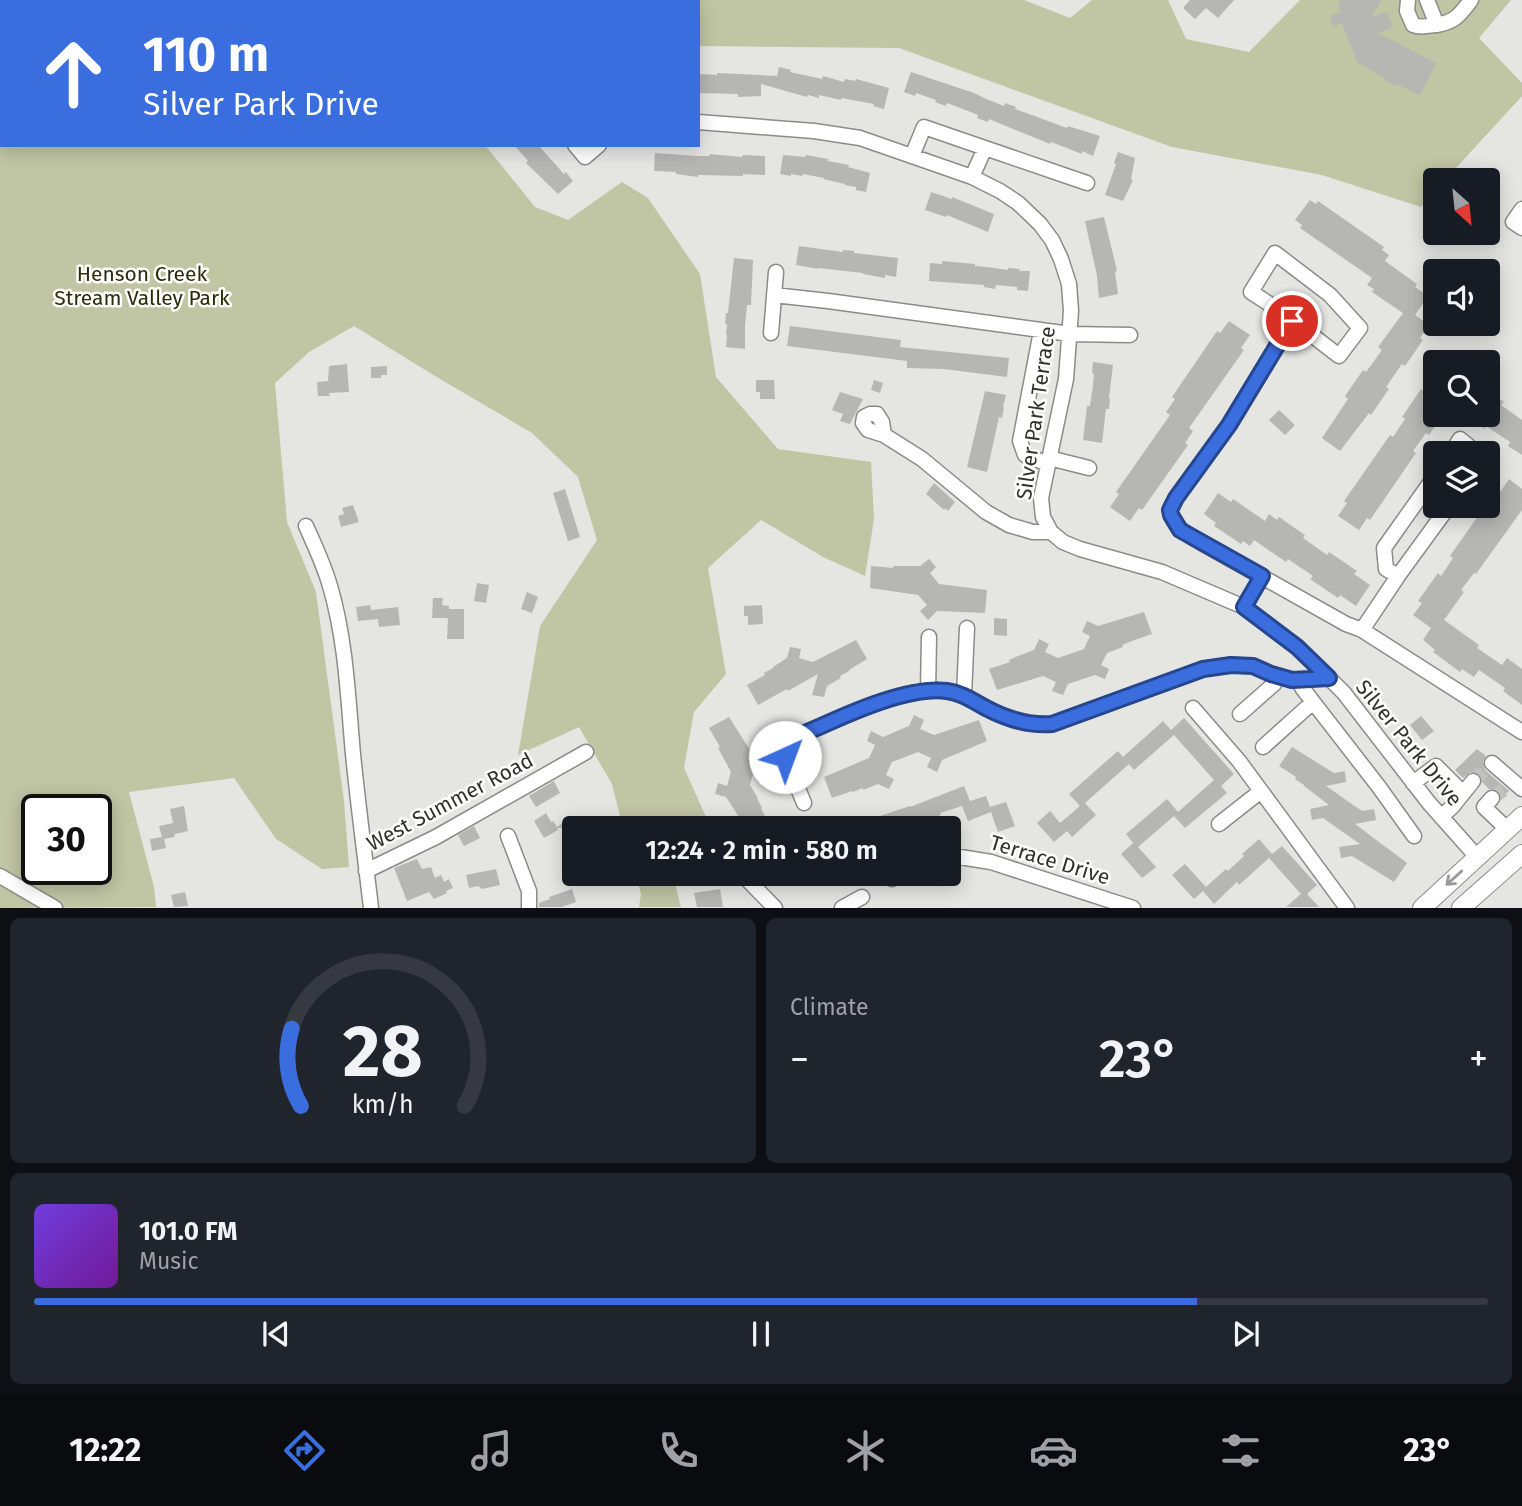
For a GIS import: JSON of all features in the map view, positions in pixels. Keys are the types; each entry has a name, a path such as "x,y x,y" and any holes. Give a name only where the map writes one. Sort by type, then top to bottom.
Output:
{"main road":[{"path":"1422,908 1522,816"},
{"path":"1461,908 1522,854"}],"street":[{"path":"1408,0 1407,11 1413,25 1417,27 1444,25 1455,19 1471,0"},
{"path":"1427,0 1437,25"},
{"name":"Silver Park Terrace","path":"700,122 814,131 860,138 972,177 1018,203 1040,224 1061,259 1069,284 1071,311 1066,379 1041,498 1043,517 1051,532"},
{"path":"912,156 924,127 1087,183"},
{"path":"577,147 585,157 596,147"},
{"path":"972,177 985,148"},
{"path":"1522,209 1513,222 1522,228"},
{"path":"1275,253 1330,295 1360,328 1339,356 1292,321 1251,292 1275,253"},
{"path":"771,333 776,272"},
{"path":"774,295 828,300 1041,331 1130,335"},
{"path":"1292,321 1229,425 1176,498 1170,510 1171,515 1180,530 1346,624 1362,630 1522,732"},
{"path":"1041,331 1020,441 1025,454 1089,468"},
{"path":"884,435 922,459 986,512 1009,525 1033,532 1051,532 1063,542 1080,549 1162,572 1244,607 1297,647 1329,678"},
{"path":"1398,576 1386,569 1384,548 1423,493"},
{"path":"1362,630 1440,518"},
{"path":"306,526 326,572 338,624 350,710 366,871"},
{"path":"1244,607 1262,576"},
{"path":"804,803 785,757 789,743 817,728 894,699 928,691 950,691 964,695 967,628"},
{"path":"928,691 929,637"},
{"name":"Silver Park Drive","path":"964,695 1003,716 1038,725 1052,724 1203,669 1231,665 1253,666 1292,680 1329,678 1441,817 1477,857"},
{"path":"1240,714 1274,684 1278,676"},
{"path":"1298,680 1414,836"},
{"path":"1263,747 1313,702"},
{"path":"1193,708 1239,761 1347,908"},
{"name":"West Summer Road","path":"371,908 366,871 442,834 586,752"},
{"path":"1492,764 1515,786"},
{"path":"1413,783 1436,766 1463,793"},
{"path":"1441,817 1473,781"},
{"path":"1219,824 1261,791"},
{"path":"1492,798 1484,807 1507,829"},
{"path":"508,836 529,891 529,908"},
{"name":"Terrace Drive","path":"961,854 1133,908"},
{"path":"0,876 55,908"},
{"path":"754,886 775,908"},
{"path":"842,908 862,897"}],"green space":[{"path":"700,0 1024,0 1070,18 1092,0 1168,0 1186,39 1249,52 1300,0 1511,0 1479,38 1522,83 1522,96 1456,168 1423,168 1421,207 1322,175 1172,147 899,48 700,46"},
{"name":"Henson Creek Stream Valley Park","path":"0,147 487,147 535,207 568,220 622,182 648,198 700,274 716,377 778,449 871,462 874,519 865,576 823,557 761,520 708,568 726,674 694,712 684,768 706,816 620,816 612,784 579,727 518,755 540,626 597,540 578,477 532,433 354,326 309,352 275,383 287,522 316,592 344,801 349,867 322,869 276,839 234,778 129,792 154,887 156,907 0,908"},
{"path":"639,886 676,886 681,907 639,907 641,894"}],"building":[{"path":"1190,0 1234,0 1218,18 1206,8 1195,19 1183,8"},
{"path":"1341,0 1381,0 1372,17 1387,12 1393,27 1377,33 1436,63 1420,95 1384,80 1385,78 1357,62 1342,23 1333,26 1330,16 1341,12 1338,5"},
{"path":"779,67 822,79 823,76 844,82 845,79 856,79 889,88 884,109 873,106 874,104 841,98 819,95 819,98 807,97 761,84 761,96 738,97 738,94 700,93 700,74 777,76"},
{"path":"911,72 1004,106 1005,103 1067,128 1068,126 1100,136 1093,156 1051,142 1050,144 989,119 988,122 977,118 978,115 947,103 946,106 916,93 915,96 904,92"},
{"path":"516,147 540,147 573,181 558,194 526,163 528,161"},
{"path":"1118,152 1135,158 1133,180 1123,201 1105,195"},
{"path":"655,153 765,156 765,175 698,177 654,171"},
{"path":"783,155 828,159 870,173 866,192 824,178 780,174"},
{"path":"931,192 952,197 994,214 988,232 947,215 946,217 925,210"},
{"path":"1310,200 1316,204 1318,201 1384,247 1382,250 1389,255 1385,261 1417,284 1415,287 1423,293 1423,303 1415,315 1423,321 1423,334 1420,338 1423,340 1386,387 1389,389 1371,415 1369,413 1340,451 1322,438 1348,399 1345,396 1363,370 1366,372 1382,350 1378,347 1403,313 1372,292 1374,289 1367,285 1372,278 1300,228 1302,225 1295,220"},
{"path":"1104,217 1117,271 1118,294 1099,298 1085,221"},
{"path":"799,246 898,258 896,277 885,275 885,278 796,265"},
{"path":"734,258 753,260 745,349 726,347 725,324"},
{"path":"942,261 1030,271 1028,291 1017,290 1017,287 996,285 995,289 984,285 929,281 930,263 942,264"},
{"path":"1229,321 1250,335 1241,348 1244,350 1189,428 1193,431 1185,443 1188,445 1142,510 1139,508 1130,521 1110,507 1119,494 1116,492 1170,415 1166,412 1175,399 1172,397 1217,331 1220,333"},
{"path":"790,326 901,340 900,347 1009,358 1007,377 944,369 907,368 907,361 787,346"},
{"path":"1093,362 1113,365 1109,409 1106,409 1102,443 1083,440 1087,406 1090,406 1093,385"},
{"path":"347,364 349,392 318,396 317,382 328,381 329,366"},
{"path":"387,366 387,375 371,378 371,367"},
{"path":"756,380 774,380 775,399 760,399 760,392 756,392"},
{"path":"874,380 883,383 880,393 871,390"},
{"path":"1421,389 1423,427 1435,427 1429,435 1426,433 1413,451 1416,453 1370,520 1367,518 1359,530 1338,516 1347,503 1344,501 1390,435 1393,437 1405,419 1402,417"},
{"path":"985,391 1006,395 987,472 967,467"},
{"path":"840,392 863,399 850,424 840,421 843,414 832,410"},
{"path":"1500,399 1504,402 1501,405 1522,420 1522,455 1508,446 1510,442 1488,427 1500,427"},
{"path":"1279,410 1295,425 1285,435 1269,420"},
{"path":"1509,479 1522,489 1522,510 1476,574 1474,573 1461,590 1464,592 1444,620 1502,665 1507,658 1522,669 1522,705 1503,691 1505,688 1479,670 1474,677 1462,669 1460,672 1433,652 1435,650 1423,640 1431,628 1413,615 1422,603 1418,601 1438,573 1441,576 1453,558 1450,556 1477,518 1500,518 1500,492"},
{"path":"934,483 955,502 948,511 926,494"},
{"path":"565,489 580,537 568,541 553,493"},
{"path":"1218,493 1231,502 1233,499 1265,521 1269,514 1277,520 1279,517 1327,555 1329,552 1357,571 1354,574 1370,585 1356,606 1340,595 1338,598 1310,579 1313,576 1288,559 1286,562 1254,540 1250,546 1243,541 1241,544 1214,526 1216,523 1204,514"},
{"path":"353,505 359,522 341,527 338,516 344,514 342,508"},
{"path":"929,559 936,567 930,573 939,584 987,590 985,613 937,611 928,620 920,611 927,605 918,595 870,588 871,566 920,566"},
{"path":"477,583 489,585 486,603 474,601"},
{"path":"527,592 538,597 532,613 521,609"},
{"path":"433,598 443,598 442,605 449,606 449,609 464,609 464,639 447,639 448,618 432,618"},
{"path":"370,605 371,610 398,607 400,625 379,627 378,619 358,621 356,607"},
{"path":"762,605 763,624 748,625 744,606"},
{"path":"1144,612 1152,634 1107,653 1101,665 1109,669 1105,679 1095,675 1068,684 1063,695 1052,691 1056,682 1043,676 997,690 989,669 1034,650 1039,639 1049,644 1045,652 1058,658 1084,649 1090,636 1082,632 1087,621 1098,626"},
{"path":"994,618 1007,619 1007,636 994,635"},
{"path":"856,640 867,659 827,686 824,697 812,695 818,674 758,705 747,685 787,658 790,647 801,649 799,658 813,662"},
{"path":"914,715 924,720 920,729 934,735 979,720 987,741 942,760 937,772 927,767 931,758 918,752 892,762 886,775 894,779 889,789 878,784 832,798 824,777 869,758 875,745 867,741 871,731 883,737 909,726"},
{"path":"1421,716 1434,731 1422,740 1410,725"},
{"path":"729,717 755,758 766,761 763,773 754,770 750,785 765,816 738,816 726,797 715,794 718,783 727,786 731,772 709,728"},
{"path":"1184,718 1234,774 1221,786 1227,793 1185,828 1174,816 1138,847 1156,867 1142,878 1121,854 1133,843 1126,834 1167,799 1178,812 1214,780 1174,735 1134,770 1129,764 1085,803 1096,815 1072,837 1067,831 1054,842 1037,823 1050,811 1060,823 1080,806 1069,794 1118,751 1123,757 1163,721 1171,730"},
{"path":"1292,747 1334,773 1345,771 1346,782 1326,786 1362,811 1374,809 1376,820 1355,824 1407,863 1394,882 1352,856 1341,858 1339,847 1360,844 1323,818 1312,820 1310,809 1329,805 1279,766"},
{"path":"1477,749 1486,756 1483,762 1485,770 1509,791 1501,798 1498,790 1489,789 1478,773 1470,772 1463,778 1455,770"},
{"path":"554,781 560,793 536,807 529,796"},
{"path":"964,786 970,801 986,796 990,807 1006,802 1015,826 998,832 991,812 968,821 962,806 938,816 880,816"},
{"path":"184,806 188,831 164,839 166,848 152,851 150,839 162,837 159,826 173,823 170,809"},
{"path":"546,813 551,822 557,827 562,824 562,828 557,828 558,830 544,838 534,821"},
{"path":"474,826 480,838 464,846 458,835"},
{"path":"1259,839 1272,854 1282,846 1317,885 1307,894 1319,907 1286,907 1301,894 1269,858 1239,885 1237,882 1214,904 1203,891 1194,899 1172,875 1185,864 1206,887 1226,869 1228,871"},
{"path":"417,859 422,869 431,867 435,878 441,875 444,882 449,879 453,888 434,899 429,892 407,901 394,868"},
{"path":"496,869 500,885 482,889 478,886 469,888 466,875"},
{"path":"572,889 576,902 562,907 539,907 539,903 550,899 549,897"},
{"path":"720,889 723,907 697,907 694,893"},
{"path":"185,892 188,906 174,907 171,895"}],"tunnel":[{"path":"1473,781 1492,763"},
{"path":"1492,798 1509,786"}],"route":[{"path":"785,757 789,743 810,732 866,708 923,691 950,691 964,695 1003,716 1038,725 1052,724 1203,669 1231,665 1253,666 1292,680 1329,678 1297,647 1244,607 1262,576 1180,530 1170,510 1229,425 1292,321"}]}
